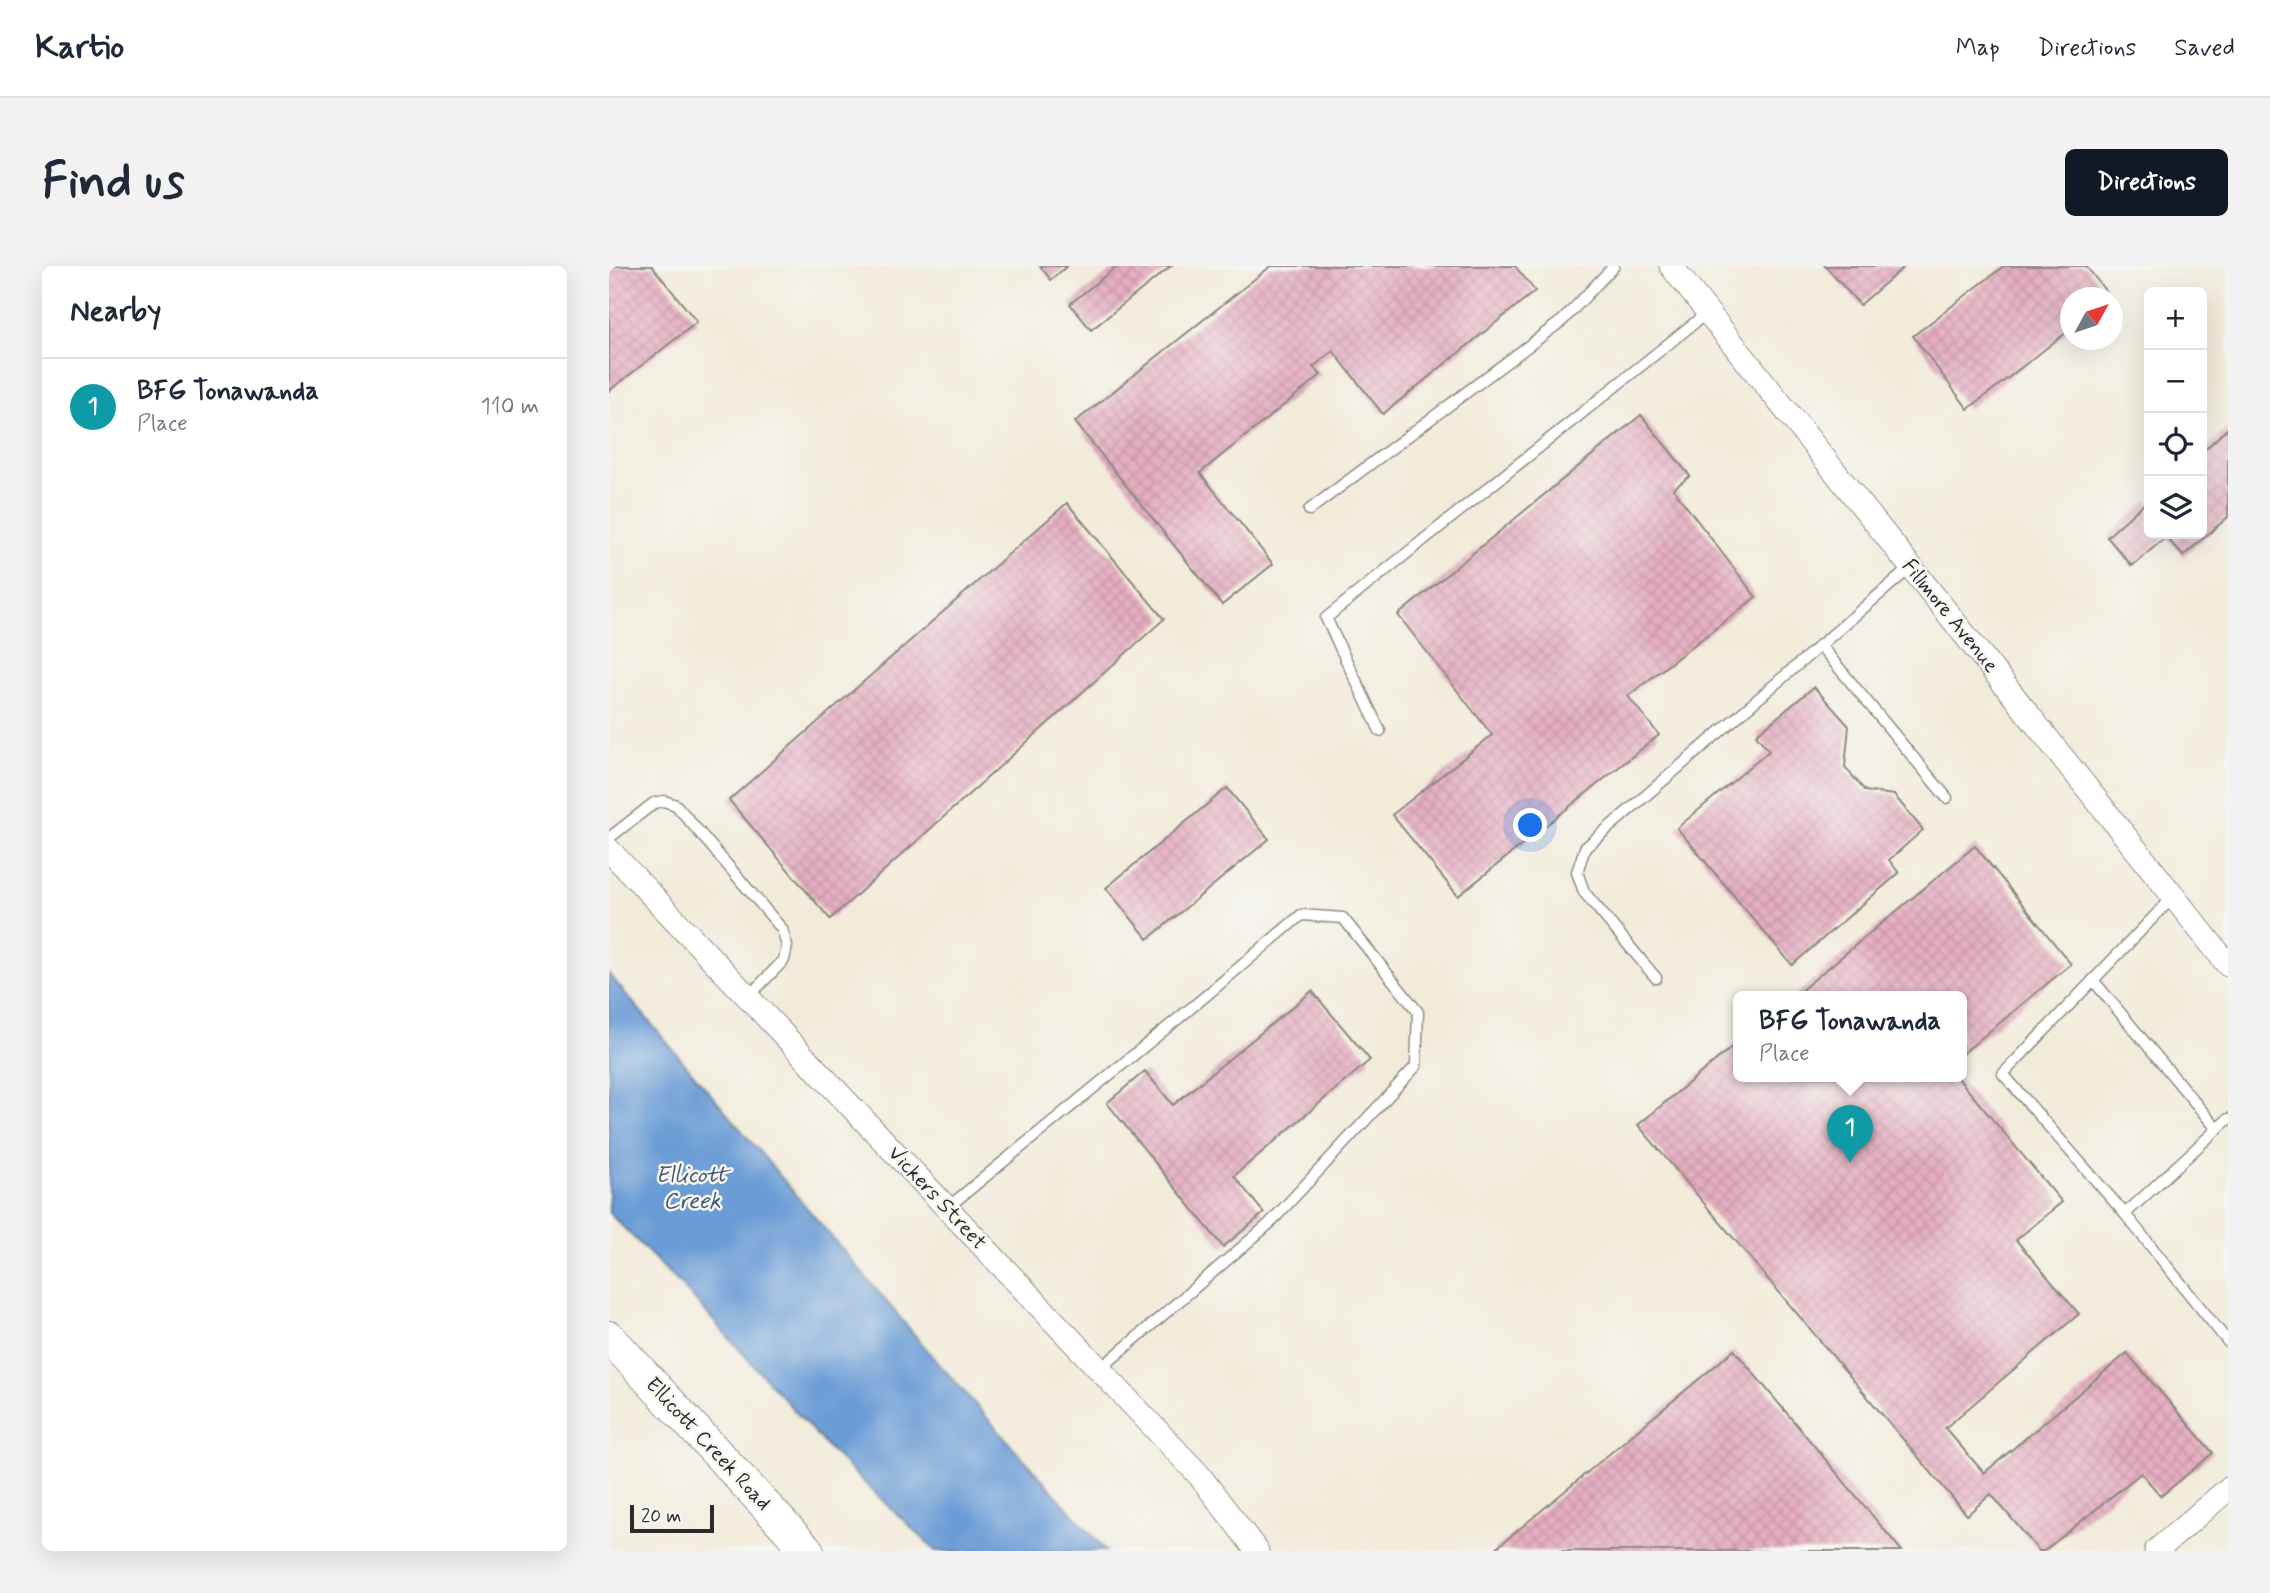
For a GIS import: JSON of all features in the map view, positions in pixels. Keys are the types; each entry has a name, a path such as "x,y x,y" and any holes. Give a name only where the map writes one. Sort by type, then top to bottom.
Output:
{"street":[{"name":"Fillmore Avenue","path":"1671,266 2228,965"},
{"name":"Vickers Street","path":"609,850 1199,1475 1257,1551"},
{"name":"Ellicott Creek Road","path":"609,1337 808,1551"},
{"path":"2156,1551 2228,1489"}],"lane":[{"path":"1309,510 1563,320 1614,266"},
{"path":"1380,731 1326,618 1708,312"},
{"path":"1656,978 1584,892 1577,872 1585,848 1911,567"},
{"path":"1820,645 1947,798"},
{"path":"609,838 654,803 664,801 675,805 782,929 787,946 783,960 748,998"},
{"path":"2173,897 2003,1074 2125,1214 2228,1342"},
{"path":"947,1208 1301,915 1343,918 1418,1012 1416,1066 1269,1224 1100,1369"},
{"path":"2093,981 2217,1129"},
{"path":"2125,1214 2228,1119"}],"water":[{"name":"Ellicott Creek","path":"609,974 940,1365 1106,1551 936,1551 828,1448 684,1288 609,1213"}],"building":[{"path":"609,266 652,266 697,322 609,391"},
{"path":"1040,266 1067,266 1051,280"},
{"path":"1117,266 1171,266 1091,330 1070,304"},
{"path":"1271,266 1515,266 1535,291 1383,414 1333,351 1313,367 1321,375 1200,473 1273,564 1222,605 1075,422"},
{"path":"1825,266 1905,266 1860,305"},
{"path":"2004,266 2086,266 2102,287 2060,287 2060,338 1968,409 1913,336"},
{"path":"1641,415 1690,476 1673,489 1756,597 1628,696 1659,735 1458,896 1392,815 1492,735 1398,615"},
{"path":"2228,428 2228,517 2207,535 2207,476 2207,447"},
{"path":"1067,503 1164,619 830,919 729,800"},
{"path":"2144,504 2144,539 2164,539 2132,566 2107,537"},
{"path":"2168,539 2203,539 2183,556"},
{"path":"1814,687 1849,726 1845,767 1865,791 1894,795 1923,830 1889,860 1899,873 1792,965 1677,828 1769,751 1756,735"},
{"path":"1227,788 1269,839 1148,939 1106,888"},
{"path":"1975,846 2071,964 1967,1050 1967,991 1800,991"},
{"path":"1312,991 1370,1060 1234,1176 1264,1213 1223,1247 1107,1103 1145,1071 1173,1105"},
{"path":"1733,1046 1733,1082 1961,1082 2062,1202 2016,1240 2079,1314 1945,1428 1984,1473 2127,1353 2213,1453 2161,1496 2141,1473 2044,1551 2039,1551 1991,1494 1967,1515 1638,1125"},
{"path":"1734,1350 1902,1551 1493,1551"}],"place":[{"name":"BFG Tonawanda","path":"1850,1163"}]}
